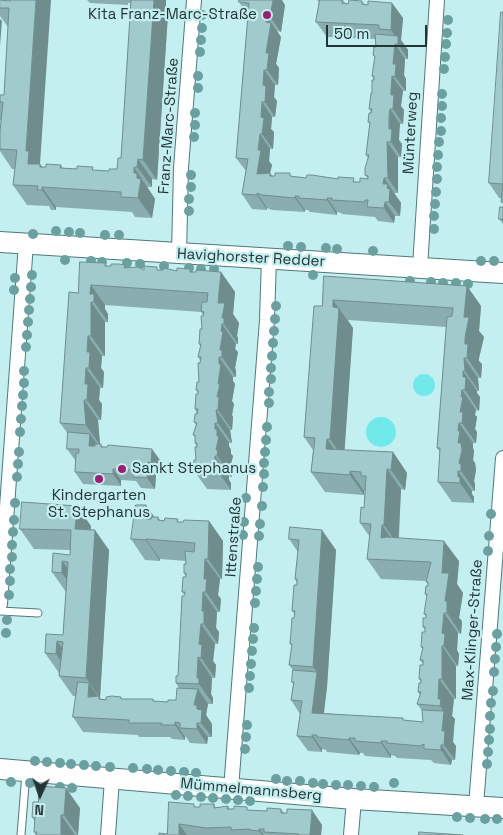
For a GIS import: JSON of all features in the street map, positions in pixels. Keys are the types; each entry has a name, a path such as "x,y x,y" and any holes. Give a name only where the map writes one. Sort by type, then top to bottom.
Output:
{"street":[{"name":"Franz-Marc-Straße","path":"179,254 182,168 194,0"},
{"name":"Münterweg","path":"420,267 437,0"},
{"name":"Havighorster Redder","path":"0,242 503,273"},
{"path":"0,604 26,243"},
{"name":"Ittenstraße","path":"232,788 267,320 269,258"},
{"name":"Max-Klinger-Straße","path":"476,806 503,458"},
{"name":"Mümmelmannsberg","path":"0,769 354,799 503,808"},
{"path":"108,835 112,779"},
{"path":"351,835 354,799"}],"lane":[{"path":"0,611 38,614"},
{"path":"21,835 26,772"}],"shaded area":[{"path":"424,374 432,377 435,385 432,393 424,396 416,393 413,385 416,377"},
{"path":"381,417 392,421 396,432 392,443 381,447 370,443 366,432 370,421"}],"building":[{"path":"0,0 36,0 26,151 29,151 28,164 40,164 40,167 46,167 46,164 61,165 60,168 77,169 77,166 93,167 92,170 109,171 109,169 117,169 118,158 121,158 131,0 154,0 143,160 138,159 137,167 134,167 134,173 137,173 137,178 141,179 138,198 121,197 121,192 42,187 42,190 37,190 38,186 13,185 17,150 0,149 3,102 0,102 0,95 4,95 9,8 0,8"},
{"path":"239,0 273,0 270,17 267,17 266,22 271,23 266,53 269,53 267,70 264,70 265,102 262,102 261,117 264,118 258,150 261,150 257,174 270,173 270,176 275,176 275,173 290,173 290,176 306,178 307,175 312,175 338,179 338,177 354,178 353,182 360,182 360,178 368,179 368,176 365,175 365,168 369,155 366,155 370,122 368,122 369,113 371,113 372,109 369,109 372,80 374,80 374,76 372,76 375,56 373,55 374,47 376,47 375,34 398,36 398,44 395,44 393,64 396,64 395,77 392,76 391,90 391,95 394,95 393,109 390,109 389,115 389,129 392,129 391,142 387,142 388,178 384,178 383,184 388,184 387,188 390,189 389,202 385,202 384,208 367,207 368,200 365,200 365,202 332,200 332,198 327,198 327,200 299,198 299,196 295,196 295,198 257,193 257,195 242,194 248,159 236,158 249,3 239,2"},
{"path":"320,0 342,0 342,3 348,4 349,0 362,1 362,4 368,5 368,1 392,3 391,30 379,29 379,25 316,22"},
{"path":"501,12 503,12 503,184 489,183"},
{"path":"503,184 503,202 501,202"},
{"path":"500,207 503,207 503,219 499,219"},
{"path":"80,262 105,263 105,266 119,264 125,265 124,268 138,267 144,270 144,266 157,267 157,270 163,270 164,268 177,271 177,268 190,269 190,272 196,272 196,270 221,272 218,303 225,303 222,318 224,318 224,324 222,324 221,331 223,332 220,350 222,350 222,357 219,357 219,364 221,364 218,384 220,384 217,397 219,397 218,410 216,410 218,423 215,423 217,436 219,436 216,450 218,450 217,456 215,456 217,470 193,469 194,460 196,460 195,447 197,447 195,435 193,435 197,423 194,422 195,414 197,414 198,409 195,409 196,394 198,394 198,390 196,390 197,382 199,382 198,363 200,363 201,357 198,357 201,344 199,344 200,329 202,329 201,316 203,316 204,312 201,311 202,302 207,302 208,293 91,285 90,294 94,294 94,302 91,302 91,336 88,336 89,368 86,368 85,384 88,384 87,400 84,400 86,425 60,423 69,292 78,293"},
{"path":"324,276 467,286 464,317 469,317 465,338 465,344 468,344 467,358 464,358 465,371 463,371 463,377 466,377 465,390 462,390 461,397 463,397 460,412 463,412 462,423 459,423 458,431 460,431 458,443 461,443 462,450 459,463 461,464 461,471 458,471 460,483 438,482 440,448 437,448 447,317 452,316 453,308 333,300 333,307 339,308 330,439 327,439 326,449 393,452 391,470 387,469 384,525 382,525 381,538 444,541 442,573 449,573 445,601 447,601 447,613 444,613 442,633 445,634 444,646 442,646 442,679 439,679 438,699 441,699 440,706 417,704 421,692 418,692 419,683 421,683 421,679 419,679 420,665 423,665 423,660 420,660 423,647 421,647 422,632 425,632 423,618 426,618 426,614 424,614 427,594 425,594 428,582 426,582 431,562 367,559 371,524 360,523 361,507 364,508 366,476 361,476 361,472 350,471 350,475 311,472 315,438 304,437 314,306 322,306"},
{"path":"68,432 90,434 89,446 101,444 101,447 107,447 108,445 152,449 151,463 148,462 147,478 133,477 133,470 113,469 113,474 75,472 76,453 79,453 79,449 67,449"},
{"path":"22,502 77,506 75,529 95,530 86,678 59,676 63,642 57,641 56,654 45,653 46,634 63,635 68,562 62,561 62,573 52,572 53,553 70,555 71,530 20,529"},
{"path":"136,505 146,505 146,519 158,517 158,520 164,521 165,518 178,519 177,522 183,522 184,520 209,521 208,559 205,559 204,579 207,579 206,592 203,592 202,611 204,611 204,624 201,624 199,644 202,645 201,658 198,657 197,678 199,678 199,684 176,683 176,676 178,676 182,596 184,596 185,592 182,592 183,577 186,577 186,573 184,573 184,564 186,564 185,551 194,552 195,543 131,539"},
{"path":"290,527 322,530 313,667 289,665 292,644 290,644 292,618 294,618 295,611 292,611 294,585 297,585 297,579 295,579 299,540 289,539"},
{"path":"293,670 317,672 312,713 403,718 403,720 423,722 422,710 444,711 442,731 445,731 444,745 441,745 441,750 424,749 424,744 420,746 387,743 387,741 381,741 381,743 355,741 355,738 349,738 349,740 317,737 317,735 312,735 312,737 297,736 302,701 291,700 294,682 292,682"},
{"path":"78,682 89,683 88,697 99,696 99,699 106,700 106,697 112,696 121,697 121,699 153,699 153,701 168,702 168,700 176,700 177,688 198,689 194,705 197,705 197,709 202,710 201,723 197,723 197,729 180,728 180,723 175,722 175,725 161,725 162,723 129,723 129,720 73,717"},
{"path":"39,786 66,788 64,815 61,815 61,835 36,835 37,832 34,832 33,802 38,802"},
{"path":"169,802 194,804 194,807 200,807 200,804 214,804 214,808 228,806 227,809 234,809 234,806 247,807 247,810 267,811 267,808 281,809 281,813 287,813 287,809 312,810 310,835 264,832 264,829 259,829 259,831 250,829 231,830 231,827 206,828 179,824 179,834 184,835 159,835 159,833 167,834"},
{"path":"419,832 463,835 419,835"}],"place":[{"name":"Kita Franz-Marc-Straße","path":"267,15"},
{"name":"Sankt Stephanus","path":"122,469"},
{"name":"Kindergarten St. Stephanus","path":"99,479"}]}
